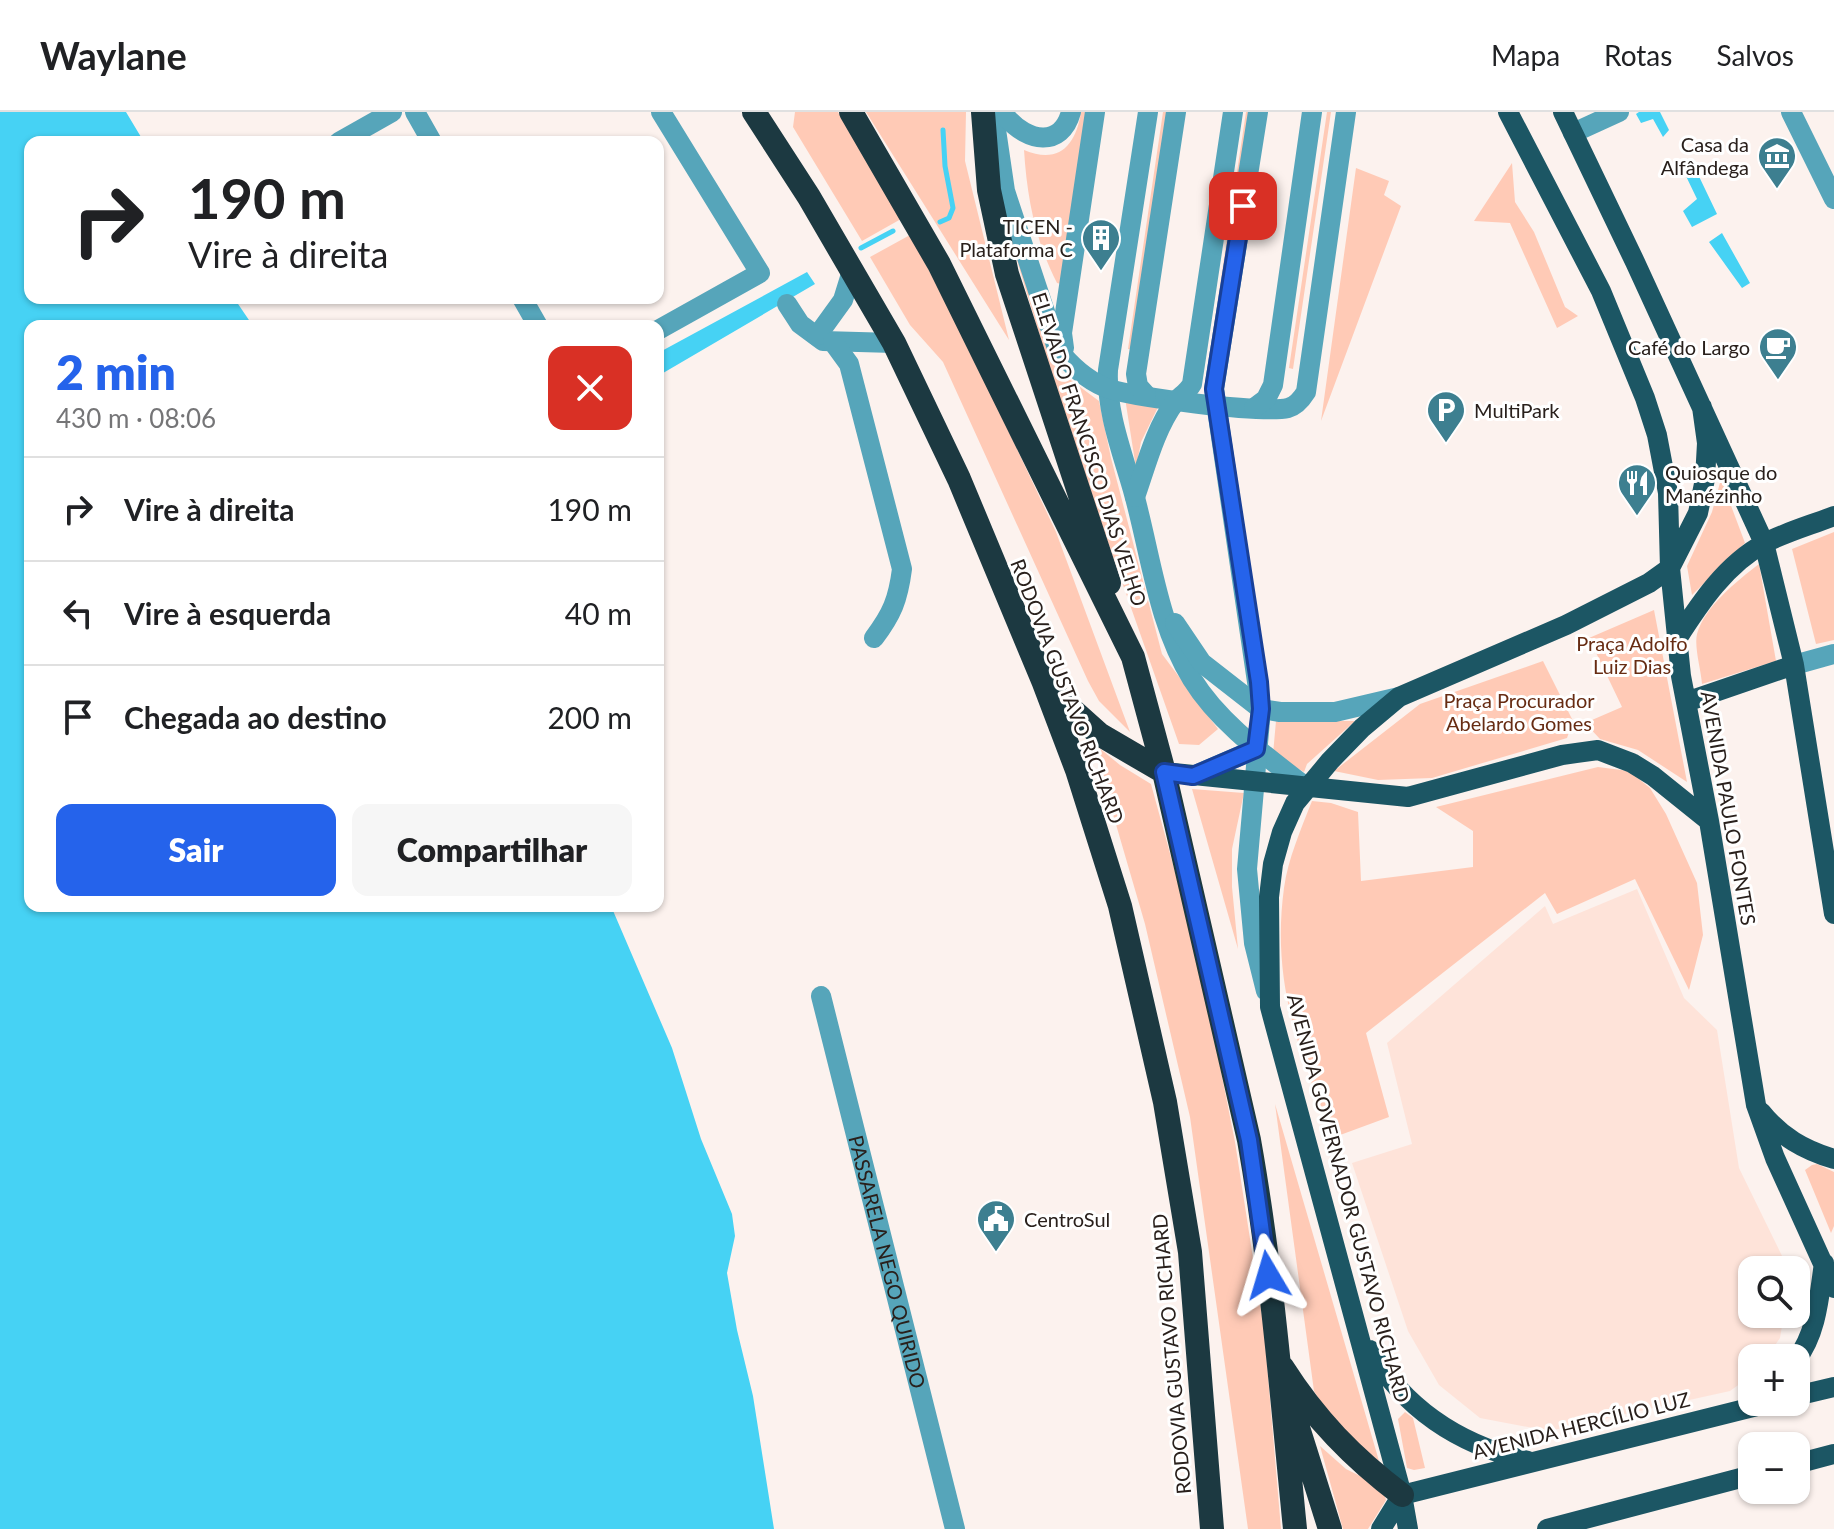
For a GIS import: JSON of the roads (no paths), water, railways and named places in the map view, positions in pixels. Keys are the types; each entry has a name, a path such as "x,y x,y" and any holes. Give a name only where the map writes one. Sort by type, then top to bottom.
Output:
{"highway":[{"path":"851,112 939,264 1133,657 1164,772 1249,1140 1279,1362 1295,1529"},
{"name":"ELEVADO FRANCISCO DIAS VELHO","path":"983,112 984,159 1007,274 1133,657"},
{"name":"RODOVIA GUSTAVO RICHARD","path":"755,114 809,197 894,343 959,479 1077,770 1120,906 1165,1102 1190,1252 1212,1529"},
{"path":"1044,683 1099,734 1164,772"},
{"path":"1279,1362 1304,1401 1333,1437 1366,1468 1402,1495"},
{"path":"1279,1362 1330,1529"}],"main road":[{"name":"AVENIDA PAULO FONTES","path":"1508,112 1601,291 1657,435 1668,493 1670,568 1686,702 1756,1105 1775,1158 1834,1288"},
{"path":"1563,112 1764,543 1794,665 1834,914"},
{"path":"1670,568 1698,513 1705,479 1707,443 1702,407"},
{"path":"1677,639 1702,600 1723,577 1764,543 1834,516"},
{"name":"AVENIDA GOVERNADOR GUSTAVO RICHARD","path":"1408,1529 1402,1495 1270,1007 1269,897 1273,864 1282,832 1306,787 1362,728 1399,697 1566,625 1649,583 1670,568"},
{"path":"1686,702 1794,665"},
{"path":"1164,772 1408,797 1562,755 1598,750 1632,763 1653,776 1709,821"},
{"path":"1756,1105 1771,1125 1790,1141 1834,1159"},
{"path":"1807,1344 1824,1263"},
{"path":"1356,1325 1389,1379 1410,1403 1435,1423 1481,1448 1532,1462"},
{"path":"1810,1393 1834,1387"},
{"name":"AVENIDA HERCÍLIO LUZ","path":"1402,1495 1738,1408"},
{"path":"1810,1460 1834,1454"},
{"path":"1547,1529 1738,1479"},
{"path":"1381,1529 1402,1495"}],"street":[{"path":"350,136 392,112"},
{"path":"415,112 429,136"},
{"path":"661,112 760,273 664,327"},
{"path":"1003,114 1018,130 1032,138 1046,138 1059,132 1071,117 1071,112"},
{"path":"1072,367 1064,349 1062,333 1095,112"},
{"path":"1148,112 1102,380 1160,600 1180,658 1193,682 1214,707 1256,749 1306,787"},
{"path":"1146,395 1138,386 1136,374 1176,112"},
{"path":"1135,497 1160,429 1177,400 1186,395 1192,384 1233,112"},
{"path":"1258,112 1219,431 1259,682 1261,709 1247,869 1254,943 1270,1007"},
{"path":"1254,408 1266,399 1273,385 1312,112"},
{"path":"1003,114 1005,191 1057,348 1072,367 1146,395 1177,400 1221,400 1254,408 1287,408 1299,402 1306,392 1346,112"},
{"path":"1791,112 1834,199"},
{"path":"1573,133 1608,114"},
{"path":"825,339 852,271"},
{"path":"787,304 800,324 825,339 849,364 902,569 899,597 874,638"},
{"path":"825,339 894,343"},
{"path":"1177,400 1219,431"},
{"path":"1160,600 1202,663 1261,709 1335,712 1399,697"},
{"path":"1794,665 1834,654"},
{"path":"1239,692 1259,682"},
{"path":"1193,776 1256,749"},
{"name":"PASSARELA NEGO QUIRIDO","path":"821,996 955,1529"}],"water":[{"path":"0,112 126,112 140,136 24,136 24,304 238,304 249,320 24,320 24,912 614,912 672,1048 701,1139 732,1214 735,1236 727,1273 753,1396 774,1529 0,1529"},
{"path":"1660,112 1669,130 1663,137 1653,119 1641,123 1636,114"},
{"path":"1694,166 1717,214 1692,227 1683,211 1697,199 1684,172"},
{"path":"1722,233 1750,283 1742,288 1709,242"},
{"path":"807,272 815,284 664,372 664,350"}],"waterway":[{"path":"940,222 949,218 953,208 945,166 943,130"},
{"path":"861,248 893,231"}],"place":[{"name":"Casa da Alfândega","path":"1777,190"},
{"name":"TICEN - Plataforma C","path":"1101,272"},
{"name":"Café do Largo","path":"1778,381"},
{"name":"MultiPark","path":"1446,444"},
{"name":"Quiosque do Manézinho","path":"1637,517"},
{"name":"CentroSul","path":"996,1253"}],"park label":[{"name":"Praça Adolfo Luiz Dias","path":"1632,654"},
{"name":"Praça Procurador Abelardo Gomes","path":"1519,712"}]}
